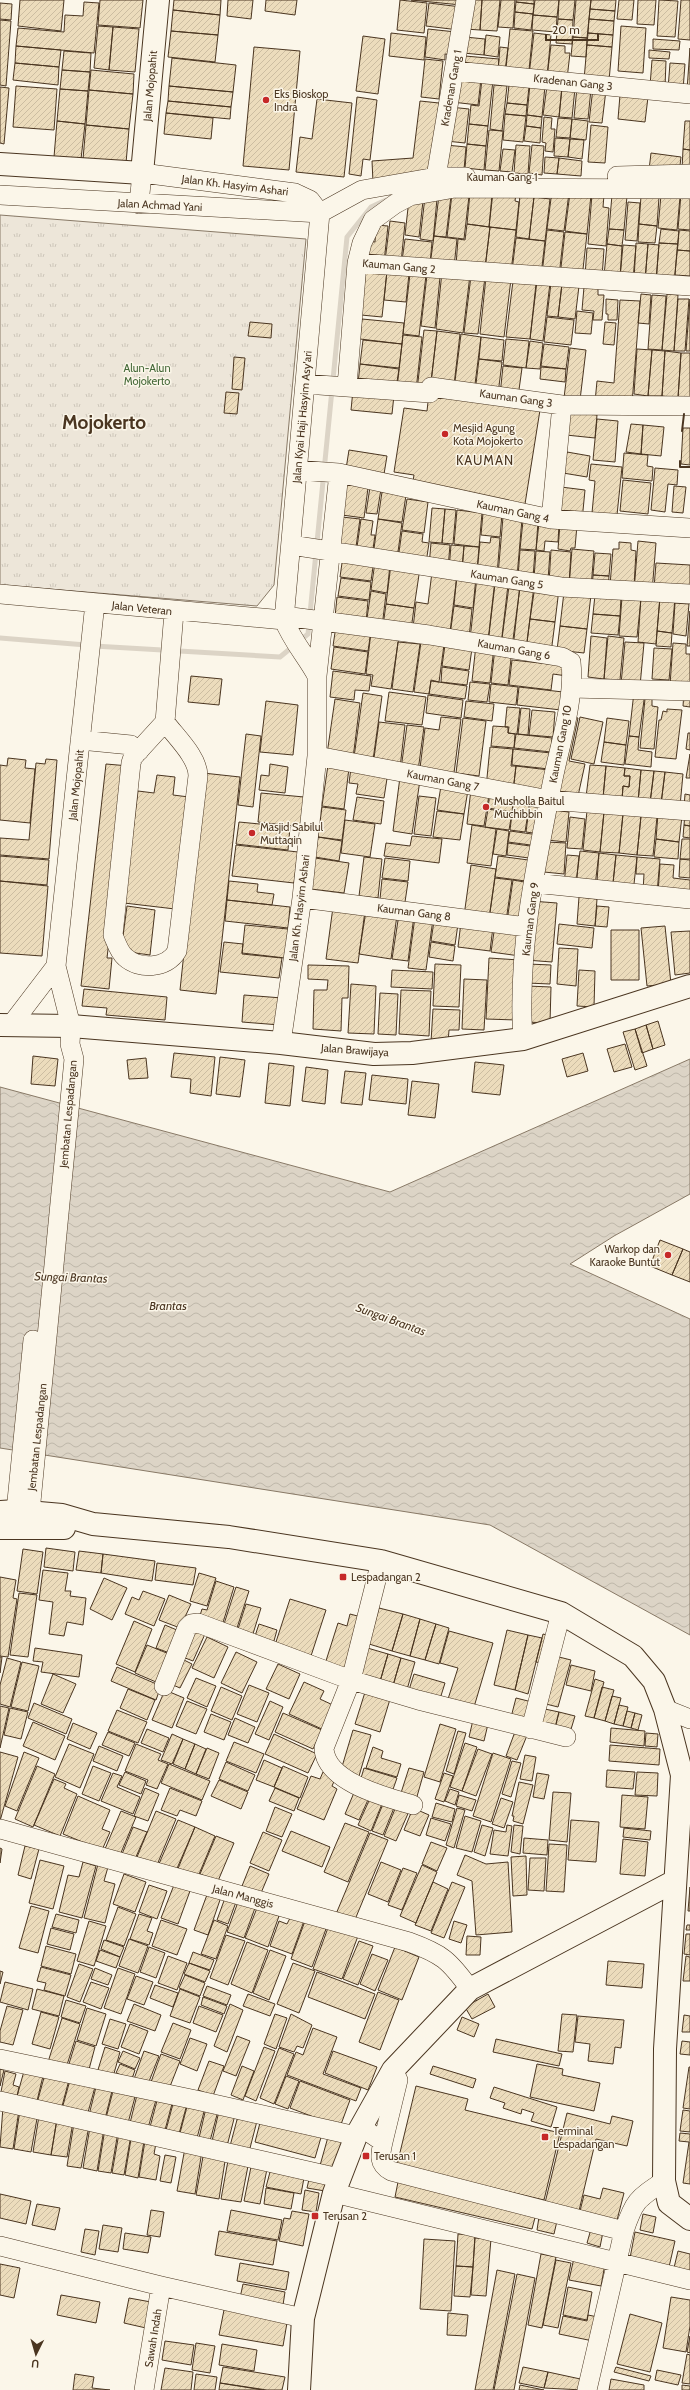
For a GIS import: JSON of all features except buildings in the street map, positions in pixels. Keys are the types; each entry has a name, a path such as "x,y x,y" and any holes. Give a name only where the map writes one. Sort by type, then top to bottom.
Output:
{"main road":[{"name":"Jalan Mojopahit","path":"142,173 158,0"},
{"path":"0,164 142,173"},
{"name":"Jalan Brawijaya","path":"6,1025 69,1047 281,1043 374,1054 412,1052 523,1039 690,986"},
{"path":"19,1507 62,1515 93,1524 229,1537 381,1561 561,1613 633,1656 654,1681 665,1708 682,1775 665,2049 664,2181 669,2204 690,2218"},
{"path":"0,1528 71,1528 93,1524"},
{"path":"299,2390 303,2318 336,2185 359,2131 393,2070 470,1989 675,1882"}],"street":[{"name":"Kradenan Gang 1","path":"436,177 466,0"},
{"name":"Kradenan Gang 3","path":"455,71 690,94"},
{"path":"139,204 142,173"},
{"name":"Jalan Kh. Hasyim Ashari","path":"142,173 295,193 310,200 320,213"},
{"name":"Kauman Gang 1","path":"320,213 362,190 436,177 585,177 685,181"},
{"name":"Kauman Gang 2","path":"685,181 455,188 410,196 373,220 362,243 357,263 690,286"},
{"name":"Jalan Achmad Yani","path":"0,195 320,213"},
{"name":"Jalan Kyai Haji Hasyim Asy'ari","path":"299,621 291,545 320,213"},
{"path":"305,384 339,386 357,263"},
{"name":"Kauman Gang 3","path":"339,386 430,393 431,387 562,405 690,406"},
{"path":"551,519 562,405"},
{"name":"Kauman Gang 4","path":"297,470 330,472 551,519 690,528"},
{"path":"317,676 304,652 299,621 323,549 330,472"},
{"name":"Kauman Gang 5","path":"291,545 567,588 690,594"},
{"name":"Jalan Veteran","path":"0,594 95,603 174,620 299,621"},
{"name":"Jalan Mojopahit","path":"69,1047 56,966 95,603"},
{"path":"165,722 196,764 198,776 177,951 168,962 145,967 125,957 114,935 131,764 133,757 165,722 174,620"},
{"name":"Jalan Kh. Hasyim Ashari","path":"281,1043 302,898 317,756 317,676 299,621"},
{"name":"Kauman Gang 6","path":"299,621 429,635 562,657 571,662 571,688"},
{"path":"571,688 690,691"},
{"name":"Kauman Gang 10","path":"549,800 571,688"},
{"path":"80,740 131,745 139,751"},
{"name":"Kauman Gang 7","path":"317,756 549,800 690,811"},
{"name":"Kauman Gang 9","path":"523,1039 522,987 527,927 549,800"},
{"path":"534,883 690,899"},
{"name":"Kauman Gang 8","path":"302,898 527,927"},
{"path":"6,1025 56,966"},
{"name":"Jembatan Lespadangan","path":"19,1507 69,1047"},
{"path":"381,1561 351,1680 324,1748 325,1757 336,1772 363,1788 413,1806"},
{"path":"530,1729 561,1613"},
{"path":"164,1686 187,1628 194,1623 351,1680 418,1700 566,1737"},
{"path":"665,1708 690,1719"},
{"name":"Jalan Manggis","path":"0,1829 408,1942 440,1955 452,1964 470,1989"},
{"path":"0,2059 196,2100 359,2131 383,2142"},
{"path":"393,2070 398,2080 380,2155 381,2162 391,2171 624,2231"},
{"path":"0,2101 336,2185 617,2262 690,2280"},
{"path":"587,2390 624,2231 633,2206 639,2198 664,2181"},
{"path":"0,2246 161,2286 303,2318"},
{"name":"Sawah Indah","path":"144,2390 161,2286"}],"green space":[{"name":"Alun-Alun Mojokerto","path":"0,215 306,239 274,585 257,606 0,585"}],"water":[{"name":"Brantas","path":"690,1059 690,1194 614,1236 570,1264 690,1319 690,1635 490,1525 0,1448 0,1087 390,1192"}],"waterway":[{"path":"94,646 280,657 308,634 347,237 371,207 386,200"},
{"path":"0,638 86,645"}],"wall":[{"path":"682,431 684,414"},
{"path":"680,461 680,467 690,467"}],"place":[{"name":"Eks Bioskop Indra","path":"266,100"},
{"name":"Mesjid Agung Kota Mojokerto","path":"445,434"},
{"name":"Musholla Baitul Muchibbin","path":"486,807"},
{"name":"Masjid Sabilul Muttaqin","path":"252,833"},
{"name":"Warkop dan Karaoke Buntut","path":"668,1255"},
{"name":"Lespadangan 2","path":"343,1577"},
{"name":"Terminal Lespadangan","path":"545,2137"},
{"name":"Terusan 1","path":"366,2156"},
{"name":"Terusan 2","path":"315,2216"}],"district":[{"name":"Mojokerto","path":"104,422"},
{"name":"KAUMAN","path":"485,460"}],"water label":[{"name":"Sungai Brantas","path":"71,1277"},
{"name":"Sungai Brantas","path":"391,1319"}]}
